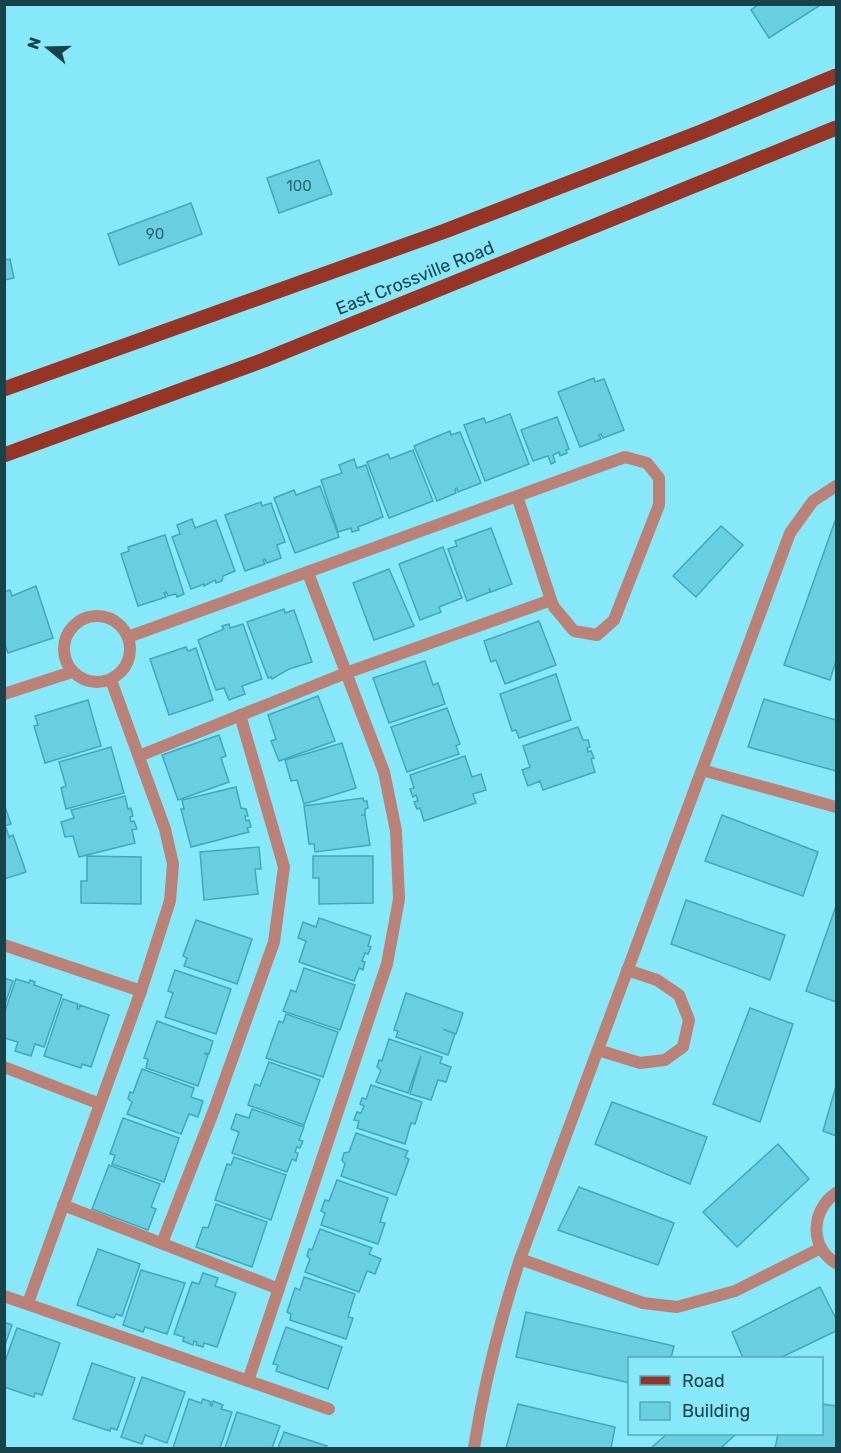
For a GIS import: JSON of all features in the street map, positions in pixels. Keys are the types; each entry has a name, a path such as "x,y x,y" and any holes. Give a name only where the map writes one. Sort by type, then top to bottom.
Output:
{"main road":[{"name":"East Crossville Road","path":"4,389 445,231 837,76"},
{"name":"East Crossville Road","path":"4,455 264,360 837,128"}],"street":[{"path":"128,637 308,573 517,496 625,457 647,463 659,478 659,505 614,620 597,635 574,631 554,607 517,496"},
{"path":"474,1449 481,1404 499,1325 520,1259 790,533 813,501 837,486"},
{"path":"248,1381 387,964 399,898 396,831 384,772 308,573"},
{"path":"139,756 346,673 551,600"},
{"path":"101,615 112,619 122,627 128,637 130,648 128,660 120,673 111,680 92,682 81,679 72,672 65,660 63,649 65,637 70,628 79,620 101,615"},
{"path":"4,694 72,672"},
{"path":"28,1303 141,991 170,901 173,864 165,829 111,680"},
{"path":"162,1244 214,1110 274,942 284,867 240,716"},
{"path":"702,770 837,807"},
{"path":"4,945 141,991"},
{"path":"598,1050 640,1063 665,1060 683,1047 689,1020 678,995 657,980 627,970"},
{"path":"4,1067 100,1104"},
{"path":"837,1193 821,1209 817,1221 817,1235 821,1248 830,1260 837,1263"},
{"path":"63,1205 279,1289"},
{"path":"520,1259 643,1303 677,1307 735,1291 821,1248"},
{"path":"4,1296 329,1409"}],"building":[{"path":"759,4 822,4 769,38 751,10"},
{"path":"319,160 332,194 279,213 267,178"},
{"path":"191,203 202,234 119,265 108,234"},
{"path":"10,259 14,278 4,280 4,260"},
{"path":"594,378 595,382 604,379 624,430 603,438 601,434 599,435 601,439 580,447 558,392"},
{"path":"510,414 529,464 485,481 464,425 484,418 486,423"},
{"path":"557,417 569,449 566,450 567,453 560,456 559,452 553,455 555,462 551,464 548,456 533,461 521,430"},
{"path":"450,431 451,435 460,432 481,483 458,492 457,488 456,493 437,501 414,446"},
{"path":"413,450 433,501 389,518 367,462 388,454 390,459"},
{"path":"354,459 357,468 366,465 383,517 358,527 359,530 352,532 351,528 338,532 321,480 342,473 339,465"},
{"path":"320,486 339,537 295,553 274,498 294,490 296,495"},
{"path":"261,502 262,506 271,503 285,542 277,545 281,558 267,563 265,559 263,560 265,564 245,571 225,515"},
{"path":"192,519 195,528 216,520 235,571 223,576 222,581 216,583 215,580 191,589 172,537 180,534 177,525"},
{"path":"835,521 836,661 830,680 784,665"},
{"path":"721,526 743,545 696,597 673,576"},
{"path":"491,528 512,584 491,592 489,588 490,592 467,601 448,549 457,546 455,541"},
{"path":"165,535 184,594 177,597 176,594 168,596 166,592 164,593 166,597 138,606 121,554 129,551 128,547"},
{"path":"443,547 462,598 439,607 441,612 420,620 399,564"},
{"path":"389,569 414,626 374,640 353,583"},
{"path":"36,586 53,638 8,653 4,642 4,592 10,590 12,596"},
{"path":"284,609 285,613 294,610 312,662 289,669 272,679 268,678 247,622"},
{"path":"539,621 556,665 505,684 496,660 491,662 484,641"},
{"path":"229,624 230,628 243,624 262,679 242,686 245,694 229,700 224,688 216,690 198,640 224,629 222,626"},
{"path":"186,647 188,651 196,648 213,700 169,715 150,659"},
{"path":"425,661 433,685 438,683 445,704 389,723 373,678"},
{"path":"556,674 571,720 519,738 516,730 512,731 500,694"},
{"path":"318,696 335,741 279,761 271,741 276,739 268,715"},
{"path":"764,699 836,720 836,771 748,747"},
{"path":"88,700 101,746 45,763 34,726 38,725 35,716"},
{"path":"447,708 460,744 456,746 459,754 407,772 391,727"},
{"path":"578,727 583,740 588,740 590,747 587,748 594,758 591,759 595,772 543,790 540,781 528,786 522,770 530,767 523,746"},
{"path":"219,735 226,756 221,758 229,782 178,800 162,755"},
{"path":"342,743 356,788 304,804 297,780 291,781 285,760"},
{"path":"111,747 124,793 66,809 61,788 66,786 59,762"},
{"path":"465,756 472,777 481,774 486,790 473,794 476,803 424,821 420,808 417,809 414,802 418,801 416,795 413,797 410,789 414,788 410,775"},
{"path":"236,787 241,808 246,809 248,816 245,816 246,821 249,820 251,827 247,828 249,832 191,847 181,809 184,809 182,800"},
{"path":"125,796 128,809 131,808 133,816 130,817 131,822 134,821 137,829 132,830 135,843 79,857 73,836 65,837 61,822 74,818 71,810"},
{"path":"363,798 367,801 368,808 365,809 370,845 315,852 314,844 309,844 304,806"},
{"path":"4,804 11,824 4,826"},
{"path":"722,815 818,852 803,896 705,861"},
{"path":"6,828 9,837 13,835 26,872 4,879 4,829"},
{"path":"259,847 261,869 255,869 258,894 204,900 200,852"},
{"path":"87,856 141,857 141,904 81,903 81,881 87,881"},
{"path":"313,856 373,856 373,903 319,904 319,878 313,878"},
{"path":"686,900 785,935 770,980 671,944"},
{"path":"836,906 836,1002 806,991"},
{"path":"319,918 371,936 368,946 371,947 368,954 365,953 362,961 365,962 363,970 359,968 354,981 299,962 306,941 298,938 303,922 316,927"},
{"path":"196,920 252,939 237,984 184,966 187,958 183,956"},
{"path":"304,968 355,985 340,1030 283,1011 291,990 296,992"},
{"path":"175,970 231,989 216,1034 165,1017 173,993 168,991"},
{"path":"4,978 13,981 4,1007"},
{"path":"16,979 29,983 30,980 35,982 34,985 62,995 44,1047 35,1044 31,1056 15,1051 18,1042 4,1038 4,1014"},
{"path":"406,993 463,1013 456,1034 443,1029 455,1034 448,1055 396,1037 398,1031 394,1030"},
{"path":"63,999 78,1004 77,1009 80,1005 109,1015 91,1067 82,1064 81,1068 44,1056"},
{"path":"750,1008 793,1024 760,1122 713,1104"},
{"path":"286,1014 338,1032 323,1077 266,1058 279,1021 283,1023"},
{"path":"157,1021 213,1041 209,1054 204,1053 208,1055 198,1086 146,1068 148,1059 144,1058"},
{"path":"389,1039 442,1057 440,1063 451,1067 446,1082 438,1080 431,1100 410,1094 421,1056 408,1093 376,1082 381,1070 377,1067 379,1060 382,1061"},
{"path":"269,1062 320,1080 304,1125 248,1105 255,1084 260,1086"},
{"path":"142,1069 194,1088 191,1097 203,1101 198,1117 189,1114 181,1134 127,1114 132,1102 128,1099 130,1092 133,1093"},
{"path":"371,1085 422,1102 415,1124 411,1123 405,1144 357,1128 359,1121 354,1120 357,1112 361,1113 364,1106 360,1104 362,1098 366,1099"},
{"path":"836,1086 836,1136 823,1131"},
{"path":"612,1102 707,1137 690,1184 595,1144"},
{"path":"252,1109 304,1127 299,1140 303,1141 295,1152 298,1153 296,1161 292,1159 287,1172 232,1153 239,1132 231,1129 236,1114 249,1118"},
{"path":"123,1118 179,1138 164,1182 112,1164 115,1155 110,1154"},
{"path":"356,1133 408,1151 405,1157 409,1159 396,1195 341,1176 345,1164 342,1160 344,1153 349,1152"},
{"path":"778,1144 809,1179 737,1247 703,1212"},
{"path":"234,1157 286,1175 271,1220 215,1200 227,1164 231,1165"},
{"path":"109,1165 160,1184 151,1207 156,1209 148,1230 92,1209"},
{"path":"337,1180 388,1198 380,1222 385,1223 378,1244 321,1225 325,1213 321,1211 325,1200 329,1201"},
{"path":"579,1187 674,1223 658,1265 558,1230"},
{"path":"216,1204 267,1222 252,1267 196,1247 203,1227 208,1228"},
{"path":"320,1229 372,1248 369,1254 381,1259 375,1274 367,1271 359,1292 305,1272 310,1259 307,1256 309,1249 312,1250"},
{"path":"98,1249 140,1264 122,1316 116,1314 114,1318 77,1305"},
{"path":"141,1270 185,1283 167,1334 145,1327 143,1332 123,1325"},
{"path":"203,1273 218,1278 215,1286 236,1293 217,1347 204,1343 203,1347 196,1345 197,1342 194,1341 193,1345 183,1341 184,1337 174,1334 192,1282 199,1284"},
{"path":"304,1277 355,1294 348,1317 353,1318 346,1339 290,1320 291,1314 287,1312 295,1288 300,1290"},
{"path":"820,1287 836,1319 836,1331 782,1357 743,1357 732,1332"},
{"path":"526,1312 674,1346 671,1357 628,1357 628,1383 516,1357"},
{"path":"4,1322 12,1325 4,1348"},
{"path":"286,1327 342,1347 328,1389 276,1371 278,1365 273,1364"},
{"path":"17,1328 60,1343 42,1395 35,1393 34,1397 4,1387 4,1364"},
{"path":"92,1363 135,1378 117,1430 111,1428 110,1431 73,1419"},
{"path":"142,1377 185,1392 167,1443 145,1435 142,1444 121,1437"},
{"path":"189,1399 201,1403 203,1399 211,1402 212,1406 213,1401 223,1405 221,1409 232,1412 220,1448 173,1448"},
{"path":"518,1404 615,1427 611,1448 506,1448"},
{"path":"823,1404 836,1406 836,1448 775,1448 778,1435 823,1435"},
{"path":"237,1412 280,1426 272,1448 225,1448"},
{"path":"284,1432 327,1446 326,1448 278,1448"},
{"path":"666,1435 735,1435 721,1448 651,1448"}]}
